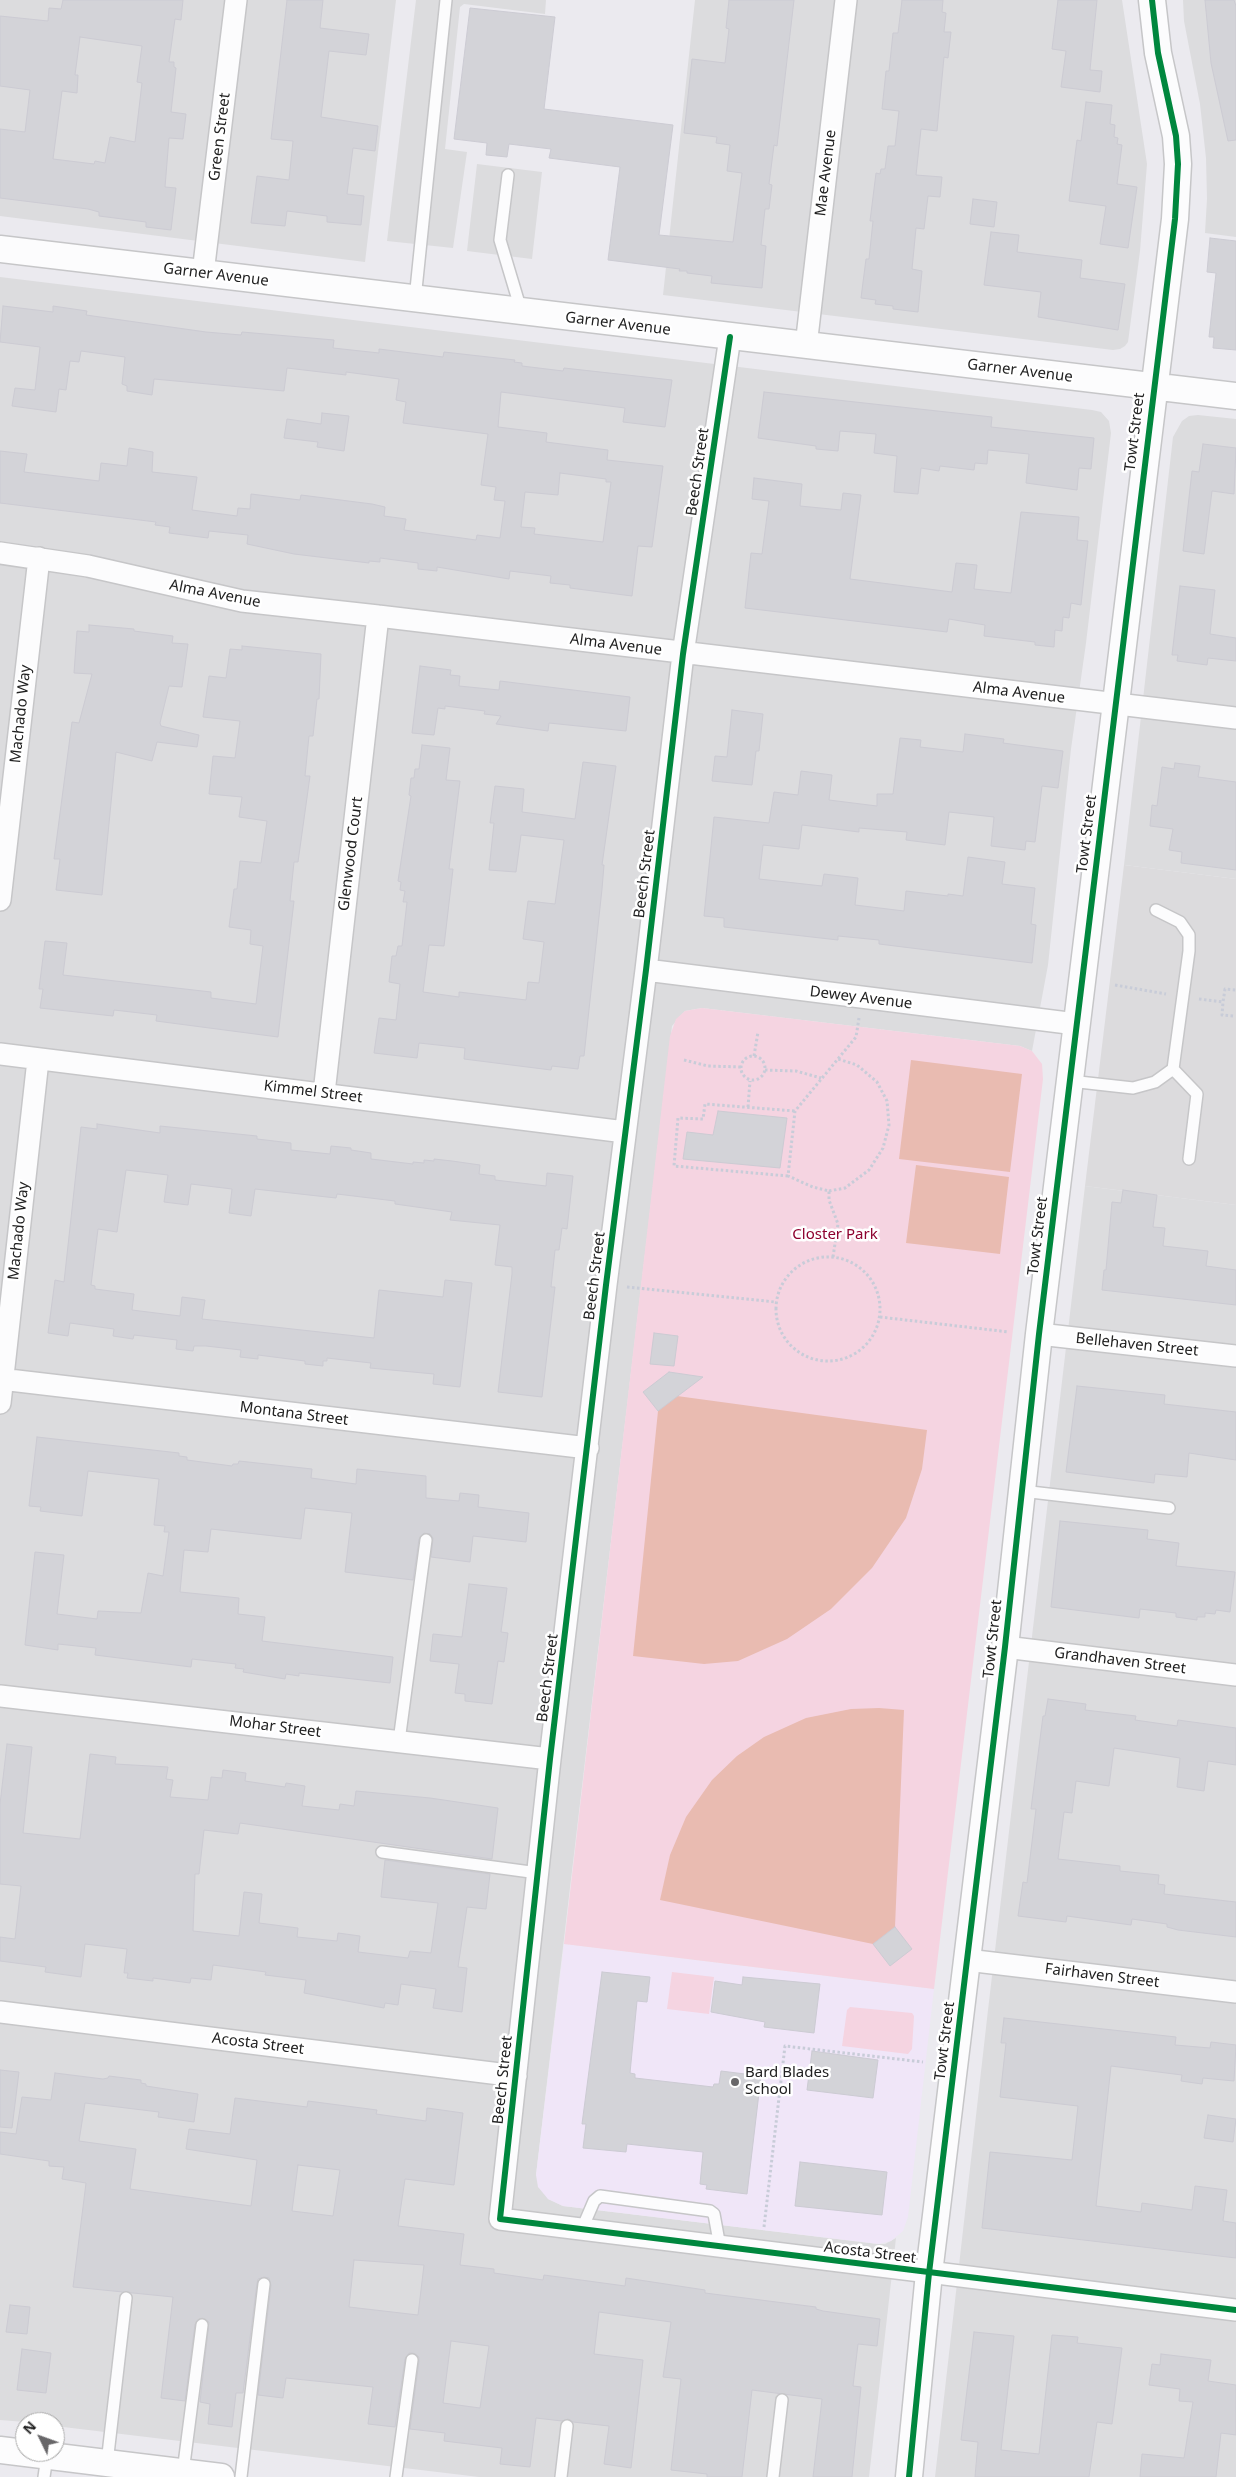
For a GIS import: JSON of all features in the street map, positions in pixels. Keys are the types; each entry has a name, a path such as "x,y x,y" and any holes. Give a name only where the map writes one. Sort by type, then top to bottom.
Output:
{"street":[{"name":"Green Street","path":"203,273 236,0"},
{"name":"Mae Avenue","path":"806,346 846,0"},
{"name":"Towt Street","path":"908,2477 929,2273 1005,1647 1038,1334 1153,386 1170,267 1178,164 1172,110 1158,54 1152,0"},
{"name":"Garner Avenue","path":"0,249 415,300 1236,396"},
{"name":"Beech Street","path":"500,2219 550,1759 683,654 730,337"},
{"name":"Alma Avenue","path":"0,553 88,566 242,602 378,616 683,654 1236,718"},
{"name":"Machado Way","path":"0,900 39,558"},
{"name":"Glenwood Court","path":"324,1093 378,616"},
{"name":"Dewey Avenue","path":"646,970 1076,1024"},
{"name":"Kimmel Street","path":"0,1054 625,1132"},
{"name":"Machado Way","path":"0,1403 1,1380 38,1060"},
{"name":"Bellehaven Street","path":"1038,1334 1236,1356"},
{"name":"Montana Street","path":"1,1380 588,1448"},
{"name":"Grandhaven Street","path":"1005,1647 1236,1675"},
{"name":"Mohar Street","path":"0,1696 550,1759"},
{"name":"Fairhaven Street","path":"967,1960 1236,1992"},
{"name":"Acosta Street","path":"0,2012 516,2076"},
{"name":"Acosta Street","path":"500,2219 1236,2310"},
{"path":"0,2450 46,2466 107,2463 220,2477"}],"lane":[{"path":"415,300 446,0"},
{"path":"508,176 500,240 521,312"},
{"path":"1070,1081 1133,1088 1155,1082 1173,1069 1190,935 1180,922 1156,910"},
{"path":"1173,1069 1197,1094 1189,1159"},
{"path":"1022,1491 1169,1508"},
{"path":"399,1741 426,1540"},
{"path":"382,1852 538,1873"},
{"path":"582,2229 594,2201 600,2196 710,2211 714,2214 720,2247"},
{"path":"241,2477 264,2284"},
{"path":"107,2463 126,2298"},
{"path":"183,2472 202,2325"},
{"path":"396,2477 412,2360"},
{"path":"773,2477 782,2400"},
{"path":"561,2477 567,2426"}],"path":[{"path":"1233,1016 1222,1016 1224,995 1225,989 1236,990"},
{"path":"788,1176 795,1111 858,1033 862,998"},
{"path":"754,1056 758,1032"},
{"path":"754,1056 761,1060 765,1070 761,1077 750,1080 744,1076 741,1066 746,1058 754,1056"},
{"path":"795,1111 705,1104 703,1120 678,1118 674,1166 788,1176 813,1188 829,1191 845,1188 869,1170 883,1148 889,1125 887,1101 877,1082 857,1064 838,1059"},
{"path":"684,1060 708,1066 741,1066"},
{"path":"765,1070 796,1071 821,1078"},
{"path":"748,1107 750,1080"},
{"path":"829,1191 829,1200 838,1224 833,1257"},
{"path":"812,1258 842,1258 856,1264 868,1274 876,1287 880,1302 880,1317 875,1332 865,1346 852,1356 837,1361 820,1361 805,1356 791,1347 778,1326 775,1302 780,1288 788,1275 799,1265 812,1258"},
{"path":"606,1285 775,1302"},
{"path":"880,1317 1009,1332"},
{"path":"764,2227 785,2046 923,2062"}],"shaded area":[{"path":"0,0 396,0 365,262 0,216"},
{"path":"416,0 546,0 545,14 464,4 460,7 445,149 467,152 453,248 387,241"},
{"path":"695,0 1122,0 1147,164 1140,251 1128,342 1125,346 1113,350 663,295"},
{"path":"1183,0 1236,0 1236,237 1205,233 1207,199 1206,158 1200,104 1184,21"},
{"path":"477,164 542,172 532,259 467,251"},
{"path":"0,277 1101,412 1109,421 1111,433 1086,643 1071,749 1048,965 1032,1051 1020,1046 702,1008 685,1011 672,1026 536,2175 548,2199 563,2206 878,2244 885,2244 896,2238 869,2477 479,2477 65,2427 65,2412 15,2412 15,2421 0,2420"},
{"path":"1198,415 1236,419 1236,879 1124,865 1173,437 1182,421 1189,416"},
{"path":"1124,865 1236,879 1236,1205 1085,1186"},
{"path":"911,1060 1022,1074 1010,1172 899,1159"},
{"path":"916,1165 1009,1177 1000,1254 906,1243"},
{"path":"1085,1186 1236,1205 1236,2477 935,2477"},
{"path":"677,1396 927,1430 922,1469 906,1518 872,1568 831,1609 787,1639 738,1661 704,1664 633,1656 658,1411"},
{"path":"879,1708 904,1710 895,1927 873,1944 660,1900 670,1855 686,1817 712,1780 737,1756 764,1737 806,1718 851,1709"},
{"name":"Bard Blades School","path":"564,1944 934,1989 908,2217 903,2231 891,2241 879,2244 563,2206 548,2199 538,2187 536,2175"}],"green space":[{"name":"Closter Park","path":"702,1008 1020,1046 1032,1051 1042,1064 1043,1079 934,1989 564,1944 670,1036 676,1019 685,1011"},
{"path":"672,1972 714,1977 709,2014 667,2009"},
{"path":"850,2007 912,2013 914,2016 912,2049 908,2054 842,2046 847,2010"}],"building":[{"path":"63,0 183,0 181,20 175,19 169,62 174,62 174,67 176,68 171,112 186,114 183,139 169,138 165,187 176,188 171,230 146,227 146,222 99,216 99,212 88,209 0,198 0,129 25,132 30,90 0,86 0,16 48,21 49,8 61,9","holes":["80,37 142,46 137,82 142,83 135,142 110,137 105,163 95,161 94,164 53,159 62,91 77,93 78,75 75,75"]},
{"path":"287,0 323,0 320,28 369,34 366,55 329,51 321,117 378,126 375,151 353,148 347,194 364,196 361,225 327,222 327,216 287,211 285,226 251,223 257,176 289,180 293,141 271,139"},
{"path":"729,0 794,0 777,146 774,145 769,184 772,185 769,209 765,209 761,245 766,246 762,288 711,283 712,276 687,273 687,271 679,271 680,269 608,260 620,167 549,158 551,149 509,144 507,157 486,155 487,143 454,139 470,8 555,17 544,109 673,125 659,235 733,242 742,173 727,171 730,145 716,143 717,137 684,133 692,59 725,63 729,29 726,28"},
{"path":"902,0 943,0 942,12 946,13 944,32 951,32 948,58 944,57 937,131 921,129 916,175 942,177 940,197 928,196 924,229 916,228 912,269 922,271 918,312 893,309 893,306 875,304 876,300 861,298 866,259 869,259 873,221 870,221 876,173 880,174 881,169 885,169 888,146 895,146 899,111 882,109 886,71 889,71 893,33 898,33"},
{"path":"1058,0 1097,0 1090,70 1102,71 1100,92 1061,87 1066,51 1052,49"},
{"path":"1205,0 1234,0 1236,6 1236,140 1228,141 1211,63"},
{"path":"1086,102 1112,105 1110,124 1115,125 1114,137 1118,138 1117,144 1122,145 1117,184 1137,187 1128,248 1100,244 1106,206 1069,201 1077,140 1081,141"},
{"path":"973,199 997,202 994,227 970,224"},
{"path":"991,232 1019,235 1017,252 1082,260 1080,278 1125,284 1118,330 1038,317 1041,292 984,285"},
{"path":"1210,238 1236,241 1236,350 1213,348 1214,337 1209,337 1216,273 1207,272"},
{"path":"3,306 53,312 53,306 87,311 86,315 206,332 241,335 242,332 334,340 333,348 379,353 379,349 443,357 444,352 515,360 514,362 522,363 522,366 563,371 564,368 672,380 665,427 623,422 625,408 501,392 498,427 547,433 546,442 608,450 607,460 663,466 652,547 638,546 632,596 570,588 570,585 550,583 551,576 510,571 509,579 437,567 437,571 418,569 418,563 380,558 380,562 369,561 369,563 294,554 247,544 248,535 209,531 208,538 169,533 170,527 155,525 156,522 0,503 0,451 27,454 24,472 99,481 101,463 127,466 129,448 153,452 152,472 197,477 192,510 237,516 238,508 250,509 251,494 300,500 301,495 385,507 384,516 406,519 404,530 476,540 477,535 500,538 505,501 494,500 496,487 481,485 488,434 403,423 406,402 396,400 399,379 346,372 346,375 287,368 284,391 154,379 152,395 127,391 127,386 122,384 125,357 81,351 79,362 70,361 66,390 59,389 56,412 12,406 15,388 35,390 40,347 0,342","holes":["560,473 606,479 606,482 611,482 603,542 534,534 535,528 521,527 525,492 558,495"]},
{"path":"764,392 992,417 991,427 1094,438 1091,469 1079,468 1077,490 1026,483 1029,454 988,450 987,464 975,463 974,470 940,466 939,471 921,468 918,494 894,492 897,456 874,453 876,434 840,431 838,451 816,449 816,446 758,438"},
{"path":"322,413 349,416 344,451 317,447 318,442 284,438 287,419 321,424"},
{"path":"1203,444 1236,448 1234,494 1212,491 1204,554 1183,551 1192,471 1199,472"},
{"path":"754,478 802,484 800,506 841,510 843,493 861,495 850,579 952,592 956,563 977,565 974,589 1011,593 1021,512 1079,517 1077,540 1088,541 1081,605 1071,603 1069,618 1063,617 1062,631 1055,630 1054,647 1035,645 1035,642 984,636 985,625 949,619 947,632 745,608 751,553 762,554 769,501 752,499"},
{"path":"1180,586 1215,590 1210,634 1236,638 1236,661 1208,658 1207,665 1177,661 1178,655 1172,655"},
{"path":"89,625 134,629 134,631 173,636 172,643 188,644 182,687 169,686 160,723 161,726 199,735 197,747 157,742 152,761 116,752 102,895 56,890 60,859 54,859 72,722 79,723 92,674 74,673 77,631 89,632"},
{"path":"242,646 321,654 319,699 317,699 313,736 309,736 305,776 310,776 298,862 294,862 290,901 294,901 278,1037 156,1021 157,1015 114,1010 113,1016 40,1008 43,989 39,989 45,941 67,943 63,975 211,992 211,998 256,1004 263,946 250,944 251,930 229,927 234,889 237,889 240,861 261,863 267,821 239,817 242,797 209,794 213,756 235,758 240,721 203,717 209,676 226,678 230,649 242,650"},
{"path":"420,666 451,670 450,675 460,676 459,686 499,690 500,681 630,697 626,731 549,723 548,731 496,724 501,716 484,714 485,711 445,706 445,709 438,708 434,735 412,733"},
{"path":"732,710 763,714 759,751 756,751 752,785 712,781 715,756 727,757"},
{"path":"965,734 1004,739 1003,743 1063,751 1058,788 1042,786 1035,842 1026,841 1025,850 991,846 994,817 949,812 945,845 906,840 907,832 859,828 859,832 802,825 799,849 763,845 759,879 822,886 824,874 858,878 855,905 904,911 906,891 963,896 968,857 1005,862 1002,884 1035,888 1031,924 1036,925 1032,963 879,944 879,940 838,936 838,940 724,927 724,918 704,916 714,817 769,823 774,792 798,795 801,771 832,775 829,800 877,806 877,794 893,794 900,738 921,740 920,747 963,752"},
{"path":"422,745 450,748 446,780 460,781 449,869 453,869 444,946 429,945 423,992 459,997 459,992 526,1000 528,982 539,983 544,942 523,939 528,901 555,904 564,840 521,835 516,872 489,870 494,823 490,823 495,786 524,789 522,812 575,819 583,762 616,766 602,865 604,865 602,889 584,1056 580,1056 578,1069 552,1066 551,1070 464,1059 465,1048 419,1043 417,1058 374,1053 379,1018 396,1020 400,984 389,982 392,956 396,956 398,946 402,946 407,902 403,902 405,891 400,890 401,882 398,881 411,796 409,795 411,778 414,778 415,769 419,769"},
{"path":"1175,763 1200,766 1198,777 1236,782 1236,870 1181,863 1182,852 1169,850 1173,829 1150,826 1152,805 1157,806 1162,767 1174,769"},
{"path":"718,1111 787,1118 780,1168 683,1159 687,1132 713,1135"},
{"path":"97,1124 160,1133 160,1126 257,1136 257,1139 291,1143 291,1150 330,1154 331,1146 351,1148 351,1150 371,1153 371,1159 413,1164 413,1162 424,1163 424,1160 434,1161 434,1159 452,1161 480,1165 479,1174 495,1176 495,1180 546,1186 547,1173 573,1176 567,1229 562,1228 559,1250 555,1250 551,1287 555,1287 542,1397 498,1392 512,1274 512,1267 495,1265 500,1225 450,1220 452,1212 395,1204 395,1201 337,1194 336,1198 255,1189 251,1216 229,1213 232,1189 191,1184 188,1205 164,1202 168,1175 126,1170 117,1232 98,1229 91,1285 95,1286 95,1289 134,1294 132,1310 180,1316 182,1297 205,1300 202,1319 374,1338 379,1290 443,1297 445,1280 472,1283 460,1387 433,1384 434,1374 370,1368 371,1363 327,1358 327,1361 323,1361 323,1366 305,1364 305,1361 258,1355 258,1359 240,1357 241,1350 206,1346 194,1346 193,1351 176,1349 177,1340 134,1335 133,1339 113,1336 114,1329 70,1323 68,1336 48,1333 55,1280 64,1282 81,1127 97,1129"},
{"path":"1123,1190 1157,1195 1153,1227 1165,1228 1163,1246 1208,1251 1206,1266 1236,1270 1236,1305 1102,1290 1104,1270 1106,1270 1112,1202 1121,1203"},
{"path":"654,1333 678,1336 674,1366 650,1364"},
{"path":"669,1372 703,1377 658,1411 643,1392"},
{"path":"1077,1386 1165,1395 1164,1404 1236,1412 1236,1460 1189,1453 1187,1477 1155,1474 1154,1483 1066,1472"},
{"path":"37,1437 179,1453 179,1456 187,1457 187,1460 232,1466 233,1464 238,1464 239,1461 312,1469 311,1478 356,1484 357,1469 426,1476 426,1498 459,1501 460,1493 479,1495 478,1507 529,1513 526,1542 473,1536 470,1562 431,1557 433,1538 430,1534 424,1533 419,1539 413,1580 345,1572 352,1513 305,1508 301,1539 211,1529 208,1552 184,1550 180,1592 239,1598 238,1614 265,1617 262,1641 393,1657 390,1683 299,1673 299,1676 286,1674 285,1679 243,1672 244,1669 235,1668 236,1664 192,1659 191,1667 95,1655 96,1648 58,1644 58,1650 25,1645 35,1552 64,1555 57,1614 97,1619 98,1611 141,1613 148,1573 163,1576 169,1532 164,1532 165,1526 154,1525 159,1479 88,1471 82,1516 40,1511 41,1507 29,1506"},
{"path":"1060,1521 1148,1530 1147,1539 1179,1543 1176,1566 1235,1572 1230,1612 1216,1610 1215,1614 1205,1613 1205,1617 1197,1617 1197,1620 1176,1617 1176,1613 1140,1609 1139,1618 1051,1607"},
{"path":"469,1584 507,1588 501,1632 508,1633 504,1662 498,1661 492,1704 465,1701 465,1694 455,1693 459,1664 430,1661 433,1634 462,1637"},
{"path":"1048,1699 1086,1704 1085,1710 1136,1716 1135,1720 1177,1726 1178,1720 1236,1728 1236,1765 1208,1761 1204,1791 1177,1787 1180,1758 1114,1748 1109,1786 1076,1781 1072,1813 1064,1812 1058,1859 1120,1866 1120,1871 1159,1875 1158,1884 1165,1885 1164,1894 1236,1902 1236,1937 1178,1930 1167,1927 1167,1924 1132,1919 1131,1925 1067,1916 1066,1922 1018,1916 1023,1882 1027,1883 1036,1809 1031,1809 1043,1716 1045,1716"},
{"path":"7,1744 32,1747 23,1833 80,1839 90,1754 116,1757 115,1764 168,1767 166,1779 173,1780 170,1797 208,1800 211,1777 222,1778 223,1770 246,1773 245,1781 285,1787 286,1783 305,1786 302,1806 339,1810 340,1804 354,1806 356,1791 430,1798 498,1808 492,1859 240,1823 238,1834 204,1830 199,1874 195,1874 193,1931 239,1936 244,1892 262,1894 259,1923 298,1928 297,1937 337,1941 338,1933 360,1936 358,1952 408,1958 410,1951 431,1953 438,1903 381,1897 385,1860 490,1874 486,1909 467,1907 458,1967 467,1968 462,2012 433,2008 436,1989 401,1984 398,2005 385,2003 384,2008 304,1993 306,1980 265,1975 266,1972 213,1965 211,1980 191,1978 190,1983 153,1978 153,1981 127,1978 128,1973 124,1973 127,1949 85,1944 81,1977 45,1972 46,1967 0,1961 0,1937 15,1939 21,1886 0,1884 0,1804"},
{"path":"895,1927 912,1949 890,1966 873,1944"},
{"path":"602,1972 650,1977 647,2002 637,2001 630,2073 635,2074 635,2078 713,2087 714,2084 719,2084 721,2071 761,2076 747,2194 706,2189 707,2185 700,2184 703,2152 627,2144 626,2152 583,2148 586,2124 582,2124"},
{"path":"743,1977 820,1984 814,2033 764,2027 765,2022 711,2012 715,1981 742,1985"},
{"path":"1004,2018 1176,2037 1175,2045 1210,2048 1211,2042 1236,2045 1234,2081 1203,2078 1202,2084 1181,2081 1182,2075 1111,2066 1096,2206 1141,2212 1142,2203 1192,2210 1195,2186 1227,2190 1223,2221 1236,2223 1236,2258 982,2228 990,2152 1072,2160 1078,2106 1000,2097 1006,2043 1001,2043"},
{"path":"812,2051 878,2060 873,2098 807,2090"},
{"path":"0,2070 19,2072 12,2128 0,2127"},
{"path":"55,2073 103,2079 109,2076 141,2080 141,2083 146,2084 146,2086 198,2094 194,2122 158,2117 159,2112 85,2103 79,2141 136,2149 130,2189 251,2206 257,2160 186,2149 189,2129 230,2134 235,2098 307,2107 308,2101 377,2110 376,2114 426,2121 427,2108 463,2113 454,2185 405,2179 398,2226 464,2234 460,2265 494,2269 494,2273 543,2280 544,2275 625,2286 626,2278 705,2290 705,2293 816,2307 816,2309 823,2311 880,2319 877,2346 858,2344 853,2386 861,2387 852,2477 813,2477 822,2399 752,2390 742,2477 707,2477 707,2474 671,2470 681,2379 663,2377 671,2322 599,2312 594,2354 643,2360 631,2468 604,2464 609,2426 573,2422 568,2419 562,2421 536,2418 530,2467 500,2464 502,2448 444,2441 445,2433 410,2429 419,2361 419,2357 413,2353 409,2353 405,2359 395,2427 368,2424 373,2387 286,2378 283,2398 258,2395 271,2285 269,2278 264,2277 258,2279 257,2283 243,2393 236,2393 232,2427 208,2424 210,2404 200,2402 209,2322 202,2318 195,2324 185,2401 161,2398 173,2297 73,2287 86,2183 62,2179 64,2167 49,2166 49,2161 0,2154 0,2132 16,2134 22,2097 51,2100","holes":["298,2165 340,2170 333,2216 292,2211","354,2260 424,2265 418,2315 349,2307","451,2341 489,2346 480,2408 443,2403"]},
{"path":"1208,2115 1236,2119 1233,2142 1204,2138"},
{"path":"800,2162 887,2172 882,2215 795,2206"},
{"path":"10,2305 30,2307 27,2334 6,2332"},
{"path":"974,2332 1014,2336 1001,2450 1039,2454 1052,2335 1078,2337 1077,2343 1122,2348 1112,2424 1097,2422 1089,2477 975,2477 978,2442 961,2440"},
{"path":"22,2349 51,2353 46,2393 17,2390"},
{"path":"1161,2354 1211,2360 1208,2381 1236,2385 1236,2435 1221,2433 1216,2477 1140,2477 1142,2454 1184,2458 1193,2402 1179,2401 1180,2389 1149,2385 1152,2364 1160,2365"}],"cycle path":[{"path":"909,2477 929,2273 1005,1647 1039,1334 1175,219 1178,164 1176,136 1158,53 1152,0"},
{"path":"730,337 683,654 550,1759 500,2219 1236,2310"}],"place":[{"name":"Bard Blades School","path":"735,2082"}]}
